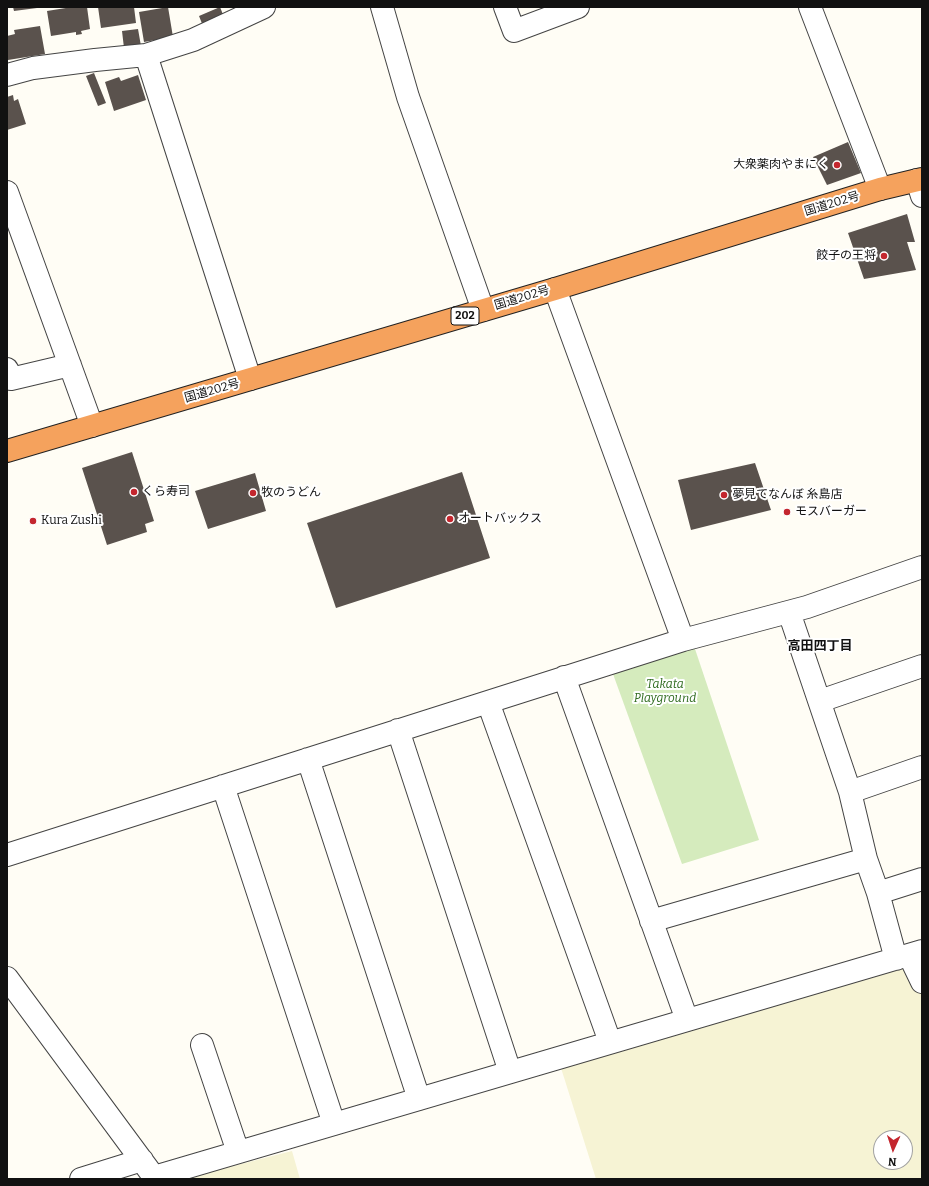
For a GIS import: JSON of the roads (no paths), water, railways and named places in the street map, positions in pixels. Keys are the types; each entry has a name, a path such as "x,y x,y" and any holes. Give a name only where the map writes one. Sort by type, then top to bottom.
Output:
{"highway":[{"name":"国道202号","path":"7,451 555,289 880,189 920,185"}],"street":[{"path":"7,75 33,68 146,55 193,40 264,7"},
{"path":"382,7 408,97 483,310"},
{"path":"505,7 514,31 578,7"},
{"path":"810,7 880,189"},
{"path":"146,55 250,379"},
{"path":"8,200 92,426"},
{"path":"555,289 683,640"},
{"path":"7,369 10,379 70,365"},
{"path":"7,855 683,640 806,607 922,567"},
{"path":"789,612 850,792 866,859 878,893 922,982"},
{"path":"820,701 922,666"},
{"path":"564,678 687,1020"},
{"path":"488,702 610,1042"},
{"path":"398,730 510,1072"},
{"path":"308,759 419,1099"},
{"path":"850,792 922,767"},
{"path":"223,786 334,1124"},
{"path":"652,920 866,859"},
{"path":"878,893 922,879"},
{"path":"7,978 154,1177 909,955"},
{"path":"202,1045 238,1152"},
{"path":"81,1179 142,1160"}],"place":[{"name":"大衆薬肉やまにく","path":"837,165"},
{"name":"餃子の王将","path":"884,256"},
{"name":"くら寿司","path":"134,492"},
{"name":"牧のうどん","path":"253,493"},
{"name":"夢見てなんぼ 糸島店","path":"724,495"},
{"name":"モスバーガー","path":"787,512"},
{"name":"オートバックス","path":"450,519"},
{"name":"Kura Zushi","path":"33,521"}],"district":[{"name":"高田四丁目","path":"820,646"}],"park label":[{"name":"Takata Playground","path":"665,692"}]}
